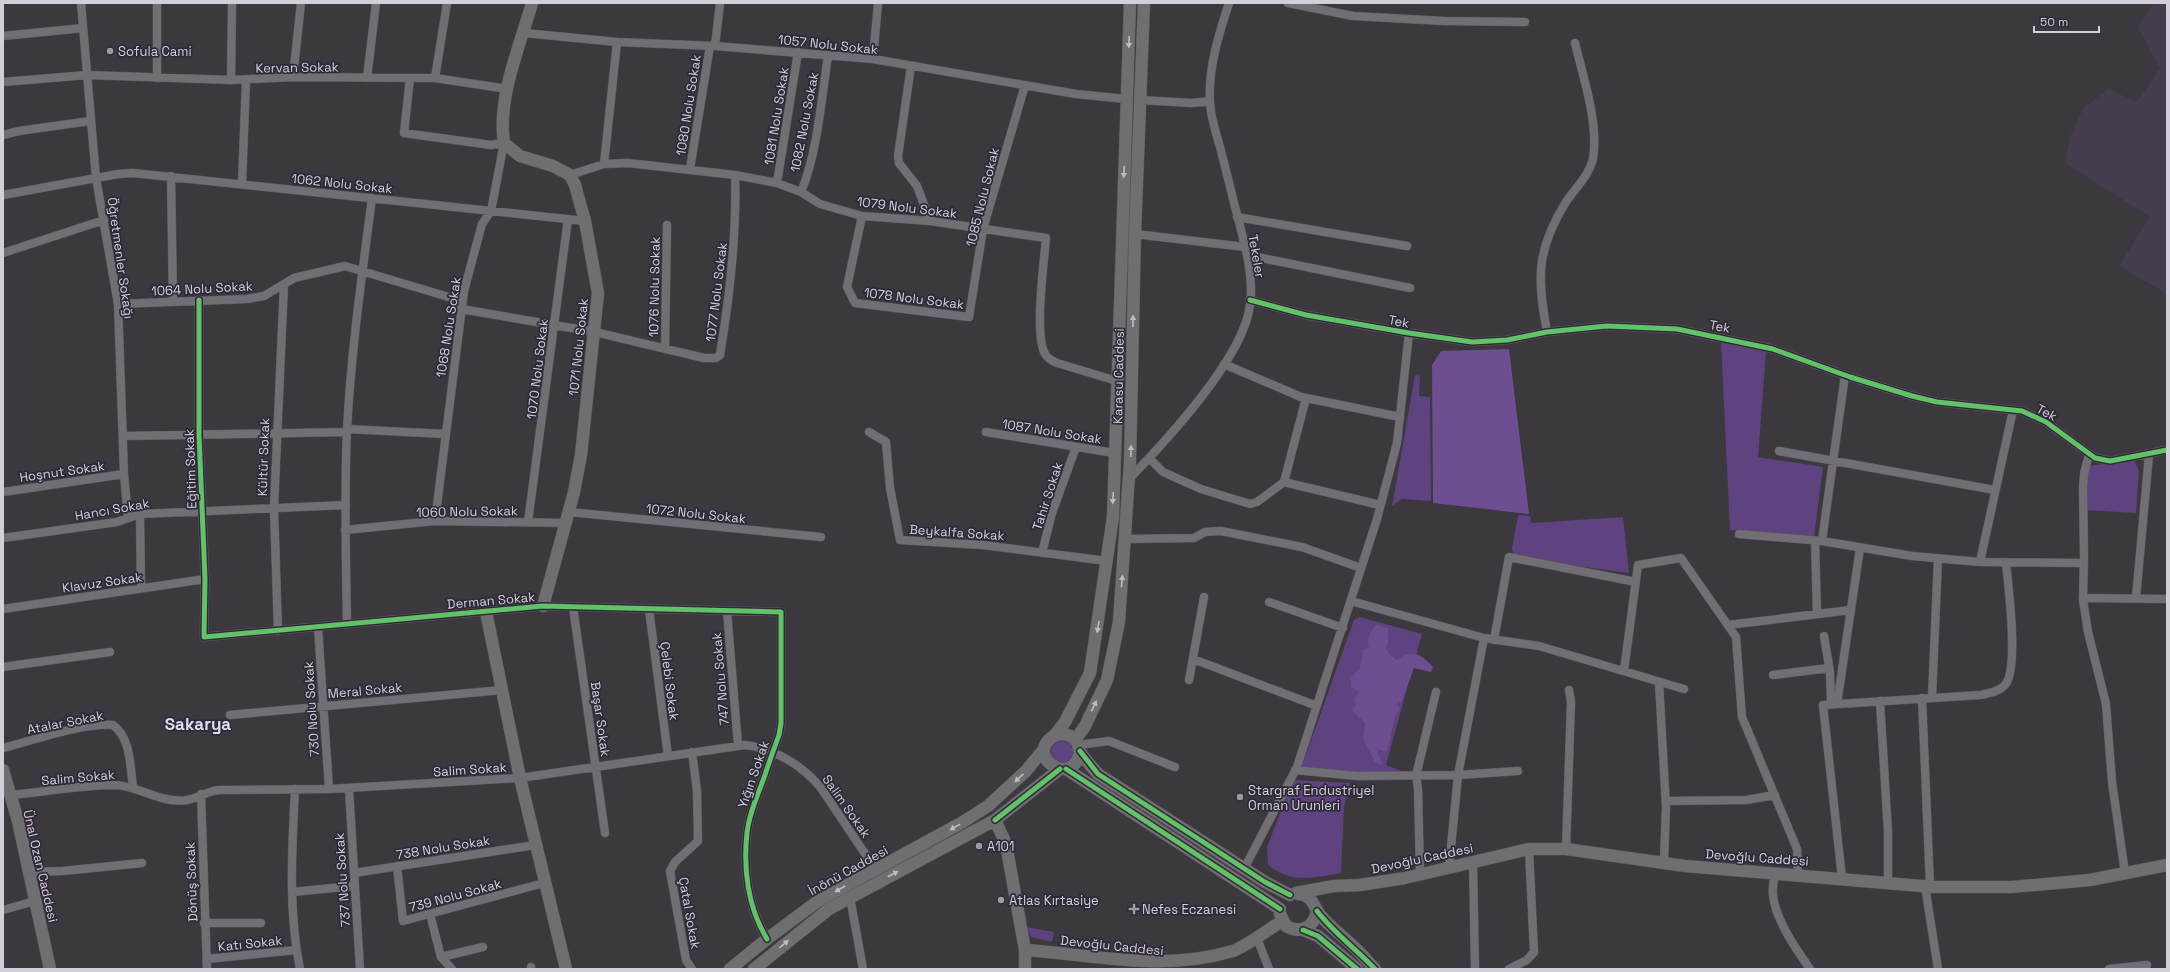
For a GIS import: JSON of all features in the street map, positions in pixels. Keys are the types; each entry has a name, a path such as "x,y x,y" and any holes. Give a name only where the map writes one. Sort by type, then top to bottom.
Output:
{"street":[{"name":"Öğretmenler Sokağı","path":"81,3 96,178 118,304 124,474 128,518"},
{"path":"157,3 157,78"},
{"path":"231,80 232,3"},
{"path":"293,77 301,3"},
{"path":"367,78 376,3"},
{"path":"435,78 447,3"},
{"path":"532,3 508,89 502,123 504,143 520,156 554,166 570,175 604,164 617,42"},
{"name":"1080 Nolu Sokak","path":"690,169 720,3"},
{"path":"873,60 878,3"},
{"name":"Karasu Caddesi","path":"1054,736 1065,722 1090,674 1113,517 1130,3"},
{"name":"Karasu Caddesi","path":"1078,746 1085,726 1107,680 1119,622 1129,479 1135,234 1144,3"},
{"name":"Tekeler","path":"1129,479 1184,417 1224,364 1244,330 1250,300 1246,251 1210,101 1213,67 1219,34 1229,3"},
{"path":"1288,3 1353,16 1444,21 1525,22"},
{"path":"3,36 83,28"},
{"name":"1057 Nolu Sokak","path":"524,33 617,42 712,46 828,55 873,60 1025,85 1126,99"},
{"path":"1547,332 1540,296 1542,254 1548,235 1566,202 1589,169 1593,153 1594,129 1575,42"},
{"name":"1081 Nolu Sokak","path":"777,183 798,52"},
{"name":"1082 Nolu Sokak","path":"801,192 805,182 816,134 828,55"},
{"path":"911,66 898,156 899,163 917,186 930,221"},
{"name":"Kervan Sokak","path":"3,82 87,75 231,80 293,77 435,78 508,89"},
{"path":"410,78 404,133 491,145 504,143"},
{"path":"242,184 246,80"},
{"name":"1085 Nolu Sokak","path":"969,317 984,229 1025,85"},
{"path":"1140,100 1192,103 1210,101"},
{"path":"3,136 20,131 90,121"},
{"name":"1068 Nolu Sokak","path":"435,521 444,434 462,305 482,224 491,211 504,143"},
{"name":"1079 Nolu Sokak","path":"604,164 628,163 735,175 777,183 801,192 820,204 862,216 930,221 1046,238 1041,329 1044,352 1050,360 1057,363 1117,380"},
{"name":"1062 Nolu Sokak","path":"3,195 96,178 133,173 585,221"},
{"name":"1071 Nolu Sokak","path":"543,606 567,517 581,455 598,293 585,221 575,184 570,175"},
{"name":"1077 Nolu Sokak","path":"665,349 704,358 716,358 720,355 732,272 736,217 735,175"},
{"path":"171,176 173,302"},
{"path":"347,624 345,530 347,430 354,343 372,198"},
{"name":"1078 Nolu Sokak","path":"862,216 847,287 855,303 969,317"},
{"path":"1237,217 1407,246"},
{"name":"1070 Nolu Sokak","path":"528,522 568,219"},
{"path":"3,253 104,220"},
{"name":"1076 Nolu Sokak","path":"665,349 667,225"},
{"path":"1135,234 1246,251 1410,288"},
{"name":"1064 Nolu Sokak","path":"118,304 253,298 264,296 284,284 307,274 345,266 462,305 554,326 595,332 665,349"},
{"name":"Kültür Sokak","path":"278,631 274,508 276,433 284,284"},
{"name":"Eğitim Sokak","path":"199,300 199,434 205,579 204,637"},
{"name":"Tek","path":"1250,300 1306,315 1409,334 1472,342 1507,340 1547,332 1607,326 1677,329 1773,349 1886,389 1937,402 2022,412 2046,422 2089,454 2110,462 2167,450"},
{"path":"1244,869 1295,770 1362,568 1397,443 1409,334"},
{"path":"1224,364 1281,390 1306,398 1400,417"},
{"path":"1817,614 1819,541 1833,460 1845,375"},
{"path":"1149,458 1163,472 1201,489 1250,504 1257,502 1269,495 1284,482 1306,398"},
{"path":"1980,562 2013,410"},
{"path":"123,436 347,430 444,434"},
{"name":"Beykalfa Sokak","path":"869,432 886,442 890,488 900,540 983,545 1106,561"},
{"name":"1087 Nolu Sokak","path":"986,432 1114,453"},
{"name":"Tahir Sokak","path":"1042,553 1052,513 1076,447"},
{"path":"1779,451 1995,490"},
{"path":"2089,454 2082,488 2084,563 2083,598 2088,632 2106,704 2112,782 2125,873"},
{"path":"2136,598 2149,455"},
{"name":"Hoşnut Sokak","path":"3,492 124,474"},
{"path":"1284,482 1380,505"},
{"name":"Hancı Sokak","path":"3,538 117,522 140,514 346,505"},
{"path":"140,514 141,588"},
{"name":"1060 Nolu Sokak","path":"345,530 435,521 528,522 567,517"},
{"name":"1072 Nolu Sokak","path":"567,517 821,538"},
{"path":"1126,539 1194,538 1205,532 1221,531 1302,547 1362,568"},
{"path":"1739,534 1819,541 1938,559 1980,562 2084,563"},
{"path":"1834,704 1851,610 1860,548"},
{"path":"1494,640 1509,557 1636,582"},
{"path":"1624,671 1638,565 1681,558 1736,637 1742,717 1797,849 1798,875"},
{"path":"1932,697 1938,559"},
{"path":"1842,878 1823,705 1981,695 1996,692 2005,686 2009,677 2013,652 2006,562"},
{"name":"Klavuz Sokak","path":"3,608 205,579"},
{"path":"1189,680 1204,596"},
{"path":"2083,598 2167,599"},
{"path":"1269,602 1343,628"},
{"path":"1351,602 1484,638 1539,646 1684,689"},
{"name":"Derman Sokak","path":"204,637 543,606 781,612"},
{"name":"Başar Sokak","path":"573,607 605,834"},
{"name":"Çelebi Sokak","path":"649,609 668,756"},
{"path":"1728,625 1851,610"},
{"name":"747 Nolu Sokak","path":"727,611 738,745"},
{"path":"486,612 520,778 544,883 566,969"},
{"name":"Yığın Sokak","path":"767,939 754,916 750,896 747,875 747,833 752,808 781,723 781,612"},
{"name":"730 Nolu Sokak","path":"318,627 329,790"},
{"path":"1824,636 1834,704"},
{"path":"1449,868 1458,775 1484,638"},
{"path":"3,667 110,652"},
{"path":"1193,659 1317,706"},
{"path":"1773,675 1829,668"},
{"path":"1659,682 1666,801 1664,862"},
{"name":"Meral Sokak","path":"230,715 502,690"},
{"path":"1566,849 1571,702 1569,690"},
{"path":"1420,874 1418,788 1416,776 1436,692"},
{"path":"1922,698 1928,886 1938,969"},
{"path":"1880,701 1888,825 1888,882"},
{"name":"Atalar Sokak","path":"3,748 75,730 105,724 113,725 123,737 130,756 132,787"},
{"path":"1357,969 1318,936 1303,930 1291,929 1281,915 1063,769 1050,764 1046,760 1044,749 1046,744 1054,736 1065,734 1078,746 1098,774 1244,869 1293,894 1308,896 1326,923 1357,949 1375,969"},
{"path":"1078,746 1109,741 1175,768"},
{"name":"Salim Sokak","path":"10,796 114,785 132,787 171,799 187,800 201,794 219,790 329,790 520,778 596,768 738,745 757,746 800,768 811,776 822,788 876,870"},
{"path":"1025,969 1025,950 1006,844 995,820 1063,769 1076,763 1078,746"},
{"name":"İnönü Caddesi","path":"730,969 818,901 963,822 988,806 1026,771 1044,749"},
{"name":"Çatal Sokak","path":"692,752 696,791 698,841 675,862 670,871 686,960 692,969"},
{"name":"Ünal Ozan Caddesi","path":"3,770 29,872 50,969"},
{"path":"1295,770 1357,776 1458,775 1518,771"},
{"path":"295,789 292,892 296,950 300,969"},
{"name":"737 Nolu Sokak","path":"348,789 360,969"},
{"name":"Dönüş Sokak","path":"201,794 204,923 207,969"},
{"path":"1666,801 1746,800 1775,795"},
{"name":"İnönü Caddesi","path":"755,969 829,908 995,820"},
{"name":"738 Nolu Sokak","path":"354,873 536,845"},
{"path":"1509,969 1527,960 1534,952 1529,849"},
{"name":"Devoğlu Caddesi","path":"1348,886 1420,874 1529,849 1566,849 1664,862 1928,886 2012,887 2090,880 2167,864"},
{"path":"1473,862 1475,969"},
{"path":"29,872 63,871 142,863"},
{"name":"739 Nolu Sokak","path":"397,866 403,921 544,883"},
{"path":"1774,873 1773,894 1776,909 1793,943 1810,969"},
{"path":"292,892 354,886"},
{"path":"1281,915 1285,898 1293,894 1334,886 1348,886"},
{"path":"1303,930 1313,923 1316,908 1326,896 1348,886"},
{"path":"850,897 863,969"},
{"path":"3,910 35,901"},
{"path":"430,914 441,957 452,969"},
{"name":"Devoğlu Caddesi","path":"1025,950 1126,963 1168,966 1203,960 1234,951 1257,938 1281,915"},
{"path":"204,923 261,923"},
{"path":"1257,938 1269,969"},
{"path":"441,957 483,947"},
{"name":"Katı Sokak","path":"207,959 296,950"},
{"path":"2109,969 2147,965"}],"shaded area":[{"path":"2154,3 2167,3 2167,294 2119,266 2150,217 2065,163 2071,134 2084,107 2109,89 2137,102 2160,68 2138,27"},
{"path":"1721,342 1766,352 1758,457 1823,467 1814,537 1730,530"},
{"path":"1509,349 1529,514 1433,503 1432,365 1441,351"},
{"path":"1415,375 1420,376 1419,396 1430,397 1431,501 1402,499 1392,506"},
{"path":"2134,460 2139,471 2136,513 2084,510 2088,466"},
{"path":"1518,515 1530,516 1531,523 1623,517 1629,573 1519,558 1514,556 1512,549"},
{"path":"1360,617 1422,634 1386,765 1404,772 1399,774 1306,770 1302,766 1354,620"},
{"path":"1376,625 1388,628 1388,642 1386,648 1390,655 1397,660 1407,654 1416,654 1433,667 1431,672 1414,668 1401,703 1397,701 1400,709 1396,714 1387,752 1377,749 1382,765 1375,762 1363,739 1365,723 1352,710 1356,704 1354,698 1360,692 1351,687 1351,678 1360,668 1363,649 1369,648 1369,636"},
{"path":"1062,741 1070,744 1073,752 1070,760 1062,763 1054,760 1051,752 1054,744"},
{"path":"1293,780 1350,783 1344,807 1341,873 1321,877 1303,878 1286,875 1268,865 1267,847"},
{"path":"1026,927 1054,932 1052,942 1031,937"}],"cycle path":[{"path":"199,300 199,434 205,579 204,637 543,606 781,612 781,723 779,735 750,818 746,847 748,888 755,914 767,939"},
{"path":"1250,300 1306,315 1409,333 1472,342 1507,340 1547,332 1607,326 1677,329 1773,349 1850,377 1937,402 2022,411 2046,422 2095,458 2110,461 2167,450"},
{"path":"1080,751 1098,774 1265,882 1290,895"},
{"path":"995,820 1060,769"},
{"path":"1066,769 1280,909"},
{"path":"1317,911 1331,927 1375,969"},
{"path":"1303,930 1318,936 1357,969"}],"place":[{"name":"Sofula Cami","path":"110,51"},
{"name":"Stargraf Endustriyel Orman Urunleri","path":"1240,797"},
{"name":"A101","path":"979,846"},
{"name":"Atlas Kırtasiye","path":"1001,900"},
{"name":"Nefes Eczanesi","path":"1134,909"}],"district":[{"name":"Sakarya","path":"198,724"}]}
